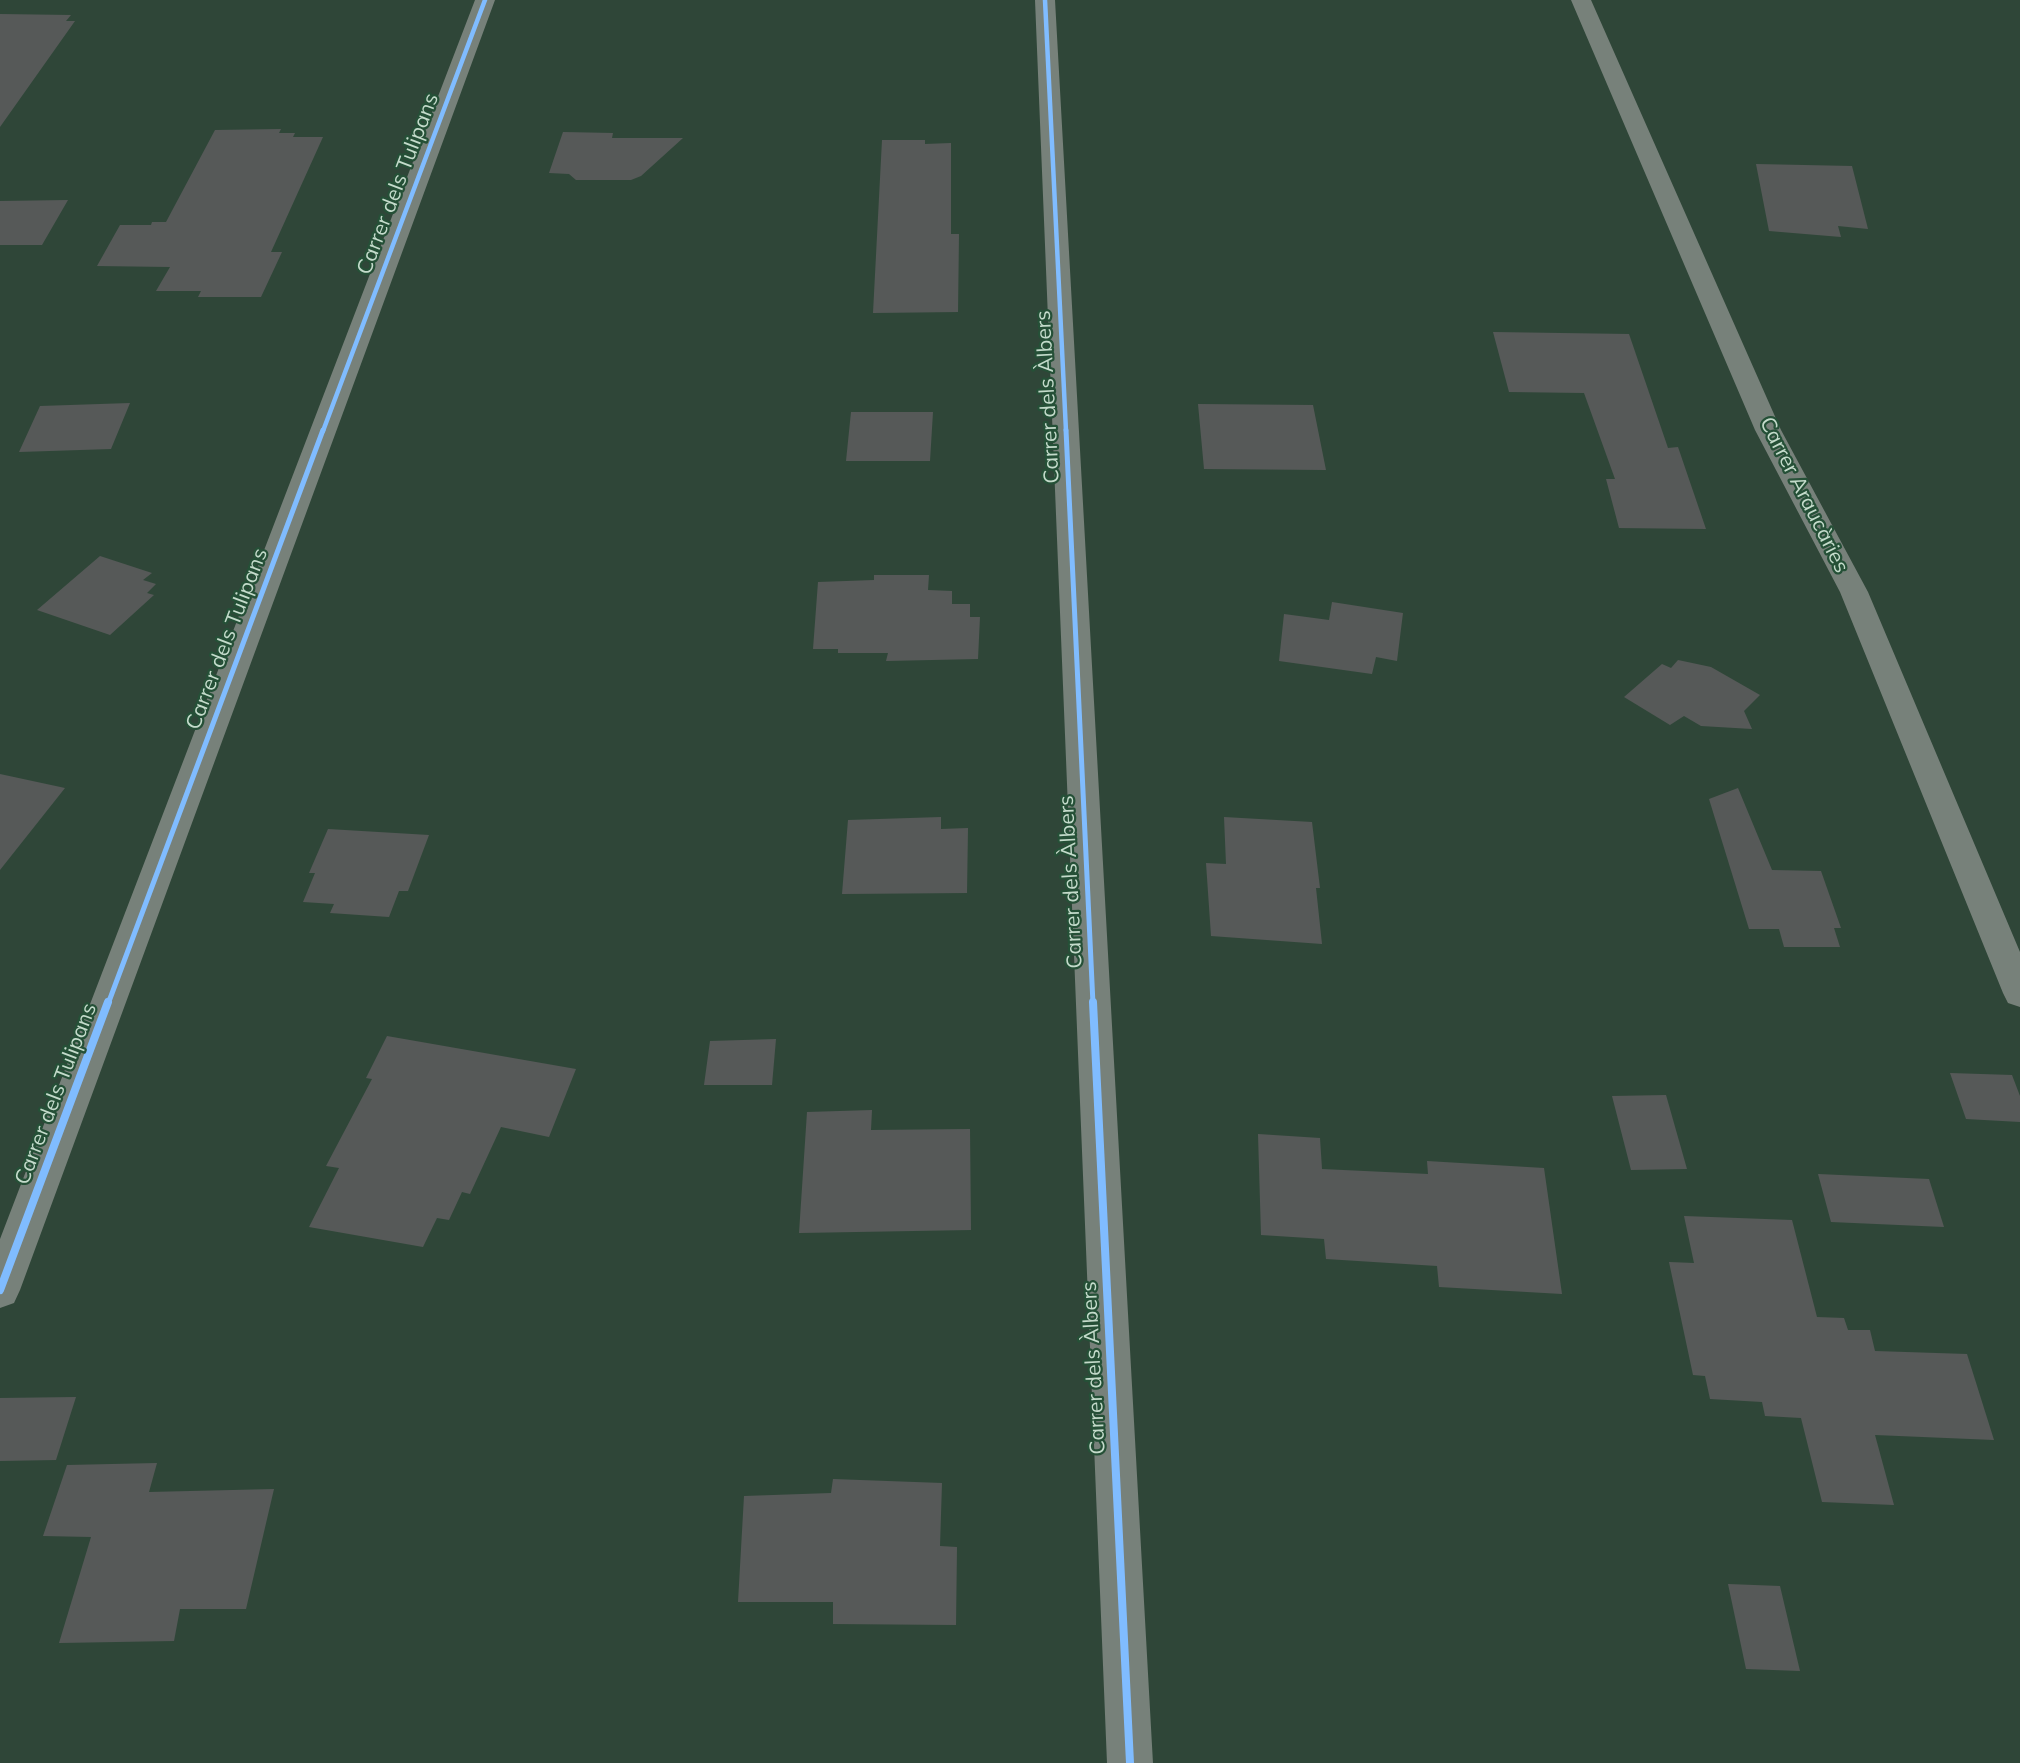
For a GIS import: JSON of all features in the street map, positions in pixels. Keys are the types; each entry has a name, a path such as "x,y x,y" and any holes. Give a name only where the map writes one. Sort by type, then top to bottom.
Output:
{"street":[{"name":"Carrer dels Tulipans","path":"0,1290 485,0"},
{"name":"Carrer dels Àlbers","path":"1045,0 1130,1763"},
{"name":"Carrer Araucàries","path":"1581,0 1768,430 1854,592 2020,993"}],"building":[{"path":"0,14 71,15 66,21 75,21 0,127"},
{"path":"281,129 279,133 295,133 293,137 323,137 271,252 282,252 261,297 198,297 201,291 156,291 170,267 97,266 120,225 151,225 152,222 166,222 215,130"},
{"path":"563,132 613,133 612,138 683,138 641,176 631,180 576,180 569,174 549,173"},
{"path":"882,140 925,140 925,144 951,143 951,234 959,234 958,312 873,313"},
{"path":"1756,164 1852,166 1868,229 1838,226 1841,237 1769,231"},
{"path":"68,200 42,245 0,245 0,201"},
{"path":"1493,332 1629,334 1668,448 1678,447 1706,529 1619,528 1606,479 1615,479 1584,393 1509,392"},
{"path":"130,403 111,449 19,452 40,406"},
{"path":"1198,404 1313,405 1326,470 1204,469"},
{"path":"851,412 933,412 930,461 846,461"},
{"path":"100,556 152,573 143,580 156,584 147,593 154,595 110,635 37,610"},
{"path":"874,575 929,575 928,590 952,591 952,604 970,604 970,617 980,617 978,659 886,661 888,653 838,653 838,649 813,649 818,582 874,580"},
{"path":"1332,602 1403,613 1397,661 1376,657 1372,674 1279,661 1284,614 1329,620"},
{"path":"1678,660 1711,667 1760,695 1744,711 1752,729 1701,726 1684,716 1670,725 1624,697 1662,664 1671,668"},
{"path":"0,774 65,788 0,870"},
{"path":"1738,788 1772,870 1821,871 1841,928 1834,928 1840,947 1784,947 1779,929 1749,929 1709,799"},
{"path":"941,817 941,829 968,828 967,893 842,894 848,820"},
{"path":"1224,817 1312,822 1320,888 1316,888 1322,944 1211,936 1206,863 1226,864"},
{"path":"328,829 429,835 408,891 399,891 389,917 330,913 334,904 303,902 315,873 309,873"},
{"path":"387,1036 576,1069 549,1137 501,1127 470,1194 462,1192 449,1220 437,1218 423,1247 309,1227 339,1168 326,1166 372,1079 366,1078"},
{"path":"776,1039 772,1085 704,1085 710,1041"},
{"path":"1950,1073 2012,1075 2020,1096 2020,1122 1966,1119"},
{"path":"1666,1095 1687,1169 1631,1170 1612,1096"},
{"path":"872,1110 871,1130 970,1129 971,1230 799,1233 807,1112"},
{"path":"1258,1134 1320,1138 1322,1169 1428,1174 1427,1161 1544,1168 1562,1294 1439,1287 1437,1266 1326,1259 1324,1239 1261,1235"},
{"path":"1818,1174 1929,1179 1944,1227 1831,1222"},
{"path":"1684,1216 1792,1220 1817,1317 1844,1318 1848,1330 1870,1330 1875,1351 1967,1354 1994,1440 1875,1435 1894,1505 1822,1502 1801,1418 1765,1416 1762,1402 1710,1399 1705,1376 1693,1375 1669,1262 1694,1263"},
{"path":"76,1397 56,1460 0,1461 0,1398"},
{"path":"157,1463 149,1492 274,1489 246,1609 180,1609 174,1641 59,1643 91,1537 43,1536 67,1465"},
{"path":"833,1479 942,1483 940,1546 957,1547 956,1625 833,1624 833,1602 738,1602 744,1496 831,1493"},
{"path":"1728,1584 1780,1586 1800,1671 1746,1669"}],"cycle path":[{"path":"0,1290 485,0"},
{"path":"1045,0 1130,1763"}]}
